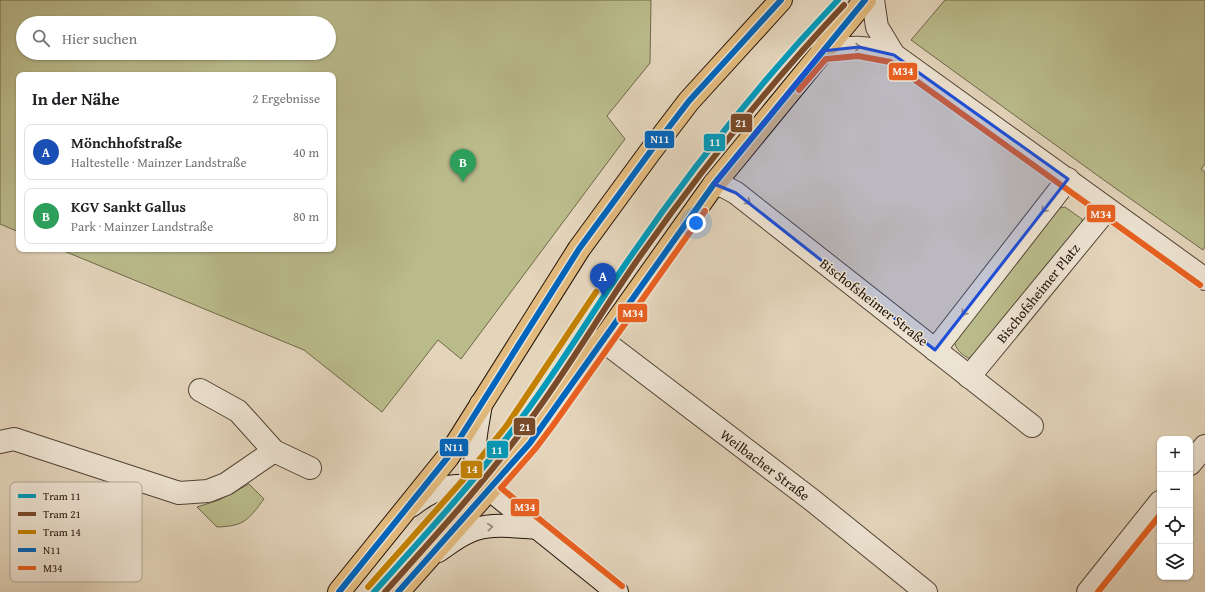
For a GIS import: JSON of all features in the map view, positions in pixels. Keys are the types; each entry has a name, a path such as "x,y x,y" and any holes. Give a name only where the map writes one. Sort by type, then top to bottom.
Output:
{"main road":[{"path":"339,592 448,457 579,249 645,158 689,100 781,0"},
{"path":"398,592 431,556 548,419 602,340 714,184 865,0"}],"street":[{"path":"873,0 877,26 894,55"},
{"path":"822,51 859,47 877,49 894,55 1205,279"},
{"path":"935,350 1068,179"},
{"name":"Bischofsheimer Straße","path":"714,184 725,187 736,193 969,378 1032,426"},
{"name":"Bischofsheimer Platz","path":"969,378 1107,209"},
{"name":"Weilbacher Straße","path":"602,340 812,500 926,592"},
{"path":"200,390 238,411 274,451 310,468"},
{"path":"481,404 476,437 476,462 479,473 489,489 617,592"},
{"path":"0,442 14,439 179,493 208,491 226,484 274,451"},
{"path":"1193,460 1205,446"},
{"path":"404,511 422,497 441,488 469,485 489,489"},
{"path":"1088,592 1157,506"},
{"path":"431,556 462,535 476,529 512,526 538,528"}],"highlighted area":[{"path":"859,47 894,55 1068,179 935,350 736,193 714,184 822,51"}],"green space":[{"path":"0,0 651,0 650,63 607,116 625,139 461,359 438,340 382,412 304,350 66,252 336,252 336,72 16,72 16,231 0,224"},
{"path":"945,0 1205,0 1205,164 1201,169 1205,172 1205,247 1203,250 911,40"},
{"path":"1065,207 1082,219 1082,231 981,355 968,358 959,352 953,336 1055,209"},
{"path":"249,484 264,499 249,517 240,523 217,527 197,507 219,500"}],"tram line":[{"name":"11","path":"374,592 488,462 551,377 629,259 677,191 728,125 809,31 838,0"},
{"name":"21","path":"385,592 496,465 558,381 660,228 710,162 762,98 844,5"},
{"name":"14","path":"368,587 463,480 507,425 596,292"}],"transit line":[{"name":"N11","path":"339,592 448,457 579,249 650,152 689,101 781,0"},
{"name":"N11","path":"398,592 530,443 714,184 865,0"},
{"name":"M34","path":"799,90 826,59 858,56 890,62 1200,285"},
{"name":"M34","path":"622,586 501,488 536,448 554,424 705,211"},
{"name":"M34","path":"1098,592 1157,519"}],"place":[{"name":"KGV Sankt Gallus","path":"463,182"},
{"name":"Mönchhofstraße","path":"603,296"}]}
